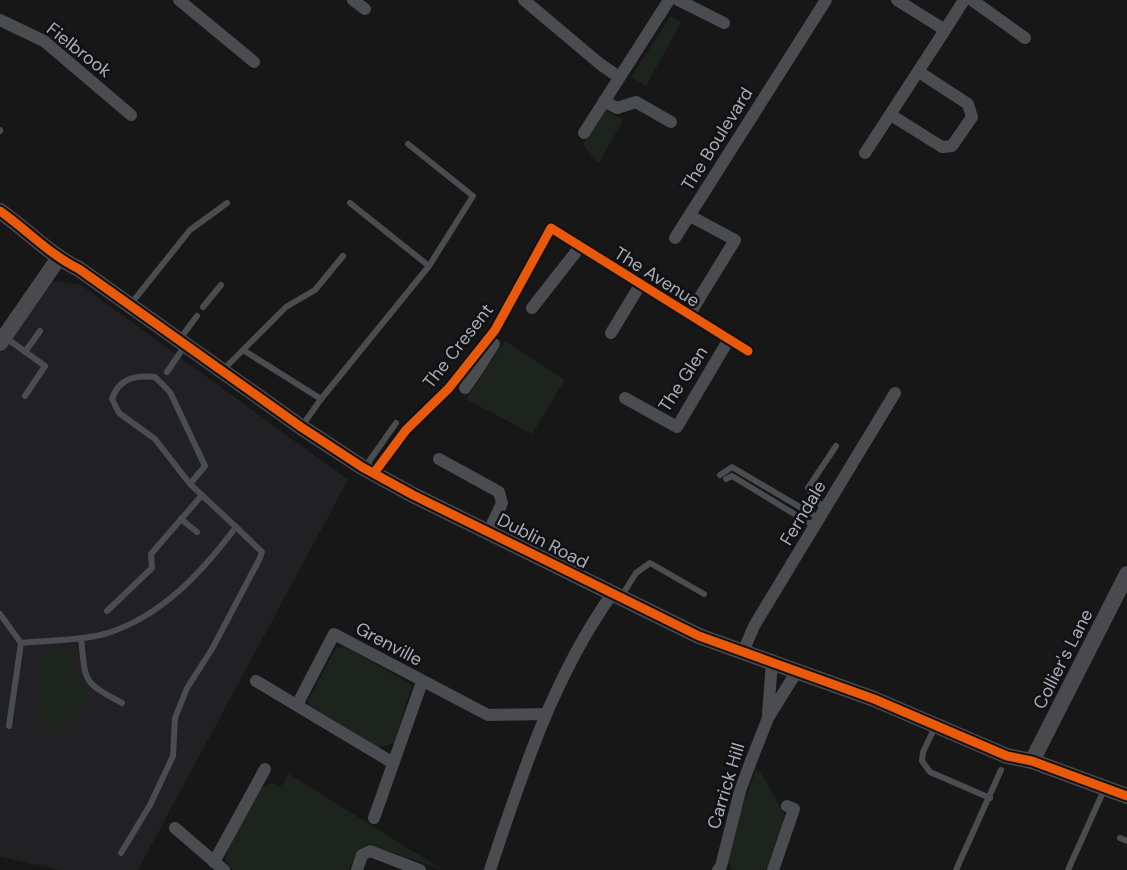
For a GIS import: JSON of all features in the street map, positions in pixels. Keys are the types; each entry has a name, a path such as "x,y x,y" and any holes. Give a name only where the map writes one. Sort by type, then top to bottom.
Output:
{"main road":[{"name":"Dublin Road","path":"0,211 38,239 58,259 79,269 221,372 369,471 699,636 936,725 1007,756 1032,761 1127,796"},
{"path":"2,340 58,259"},
{"name":"Collier's Lane","path":"1032,761 1127,574"}],"street":[{"path":"179,0 254,62"},
{"path":"353,0 365,9"},
{"path":"524,0 619,77"},
{"path":"584,133 669,0"},
{"path":"678,0 724,23"},
{"name":"The Boulevard","path":"689,315 735,240 690,216 826,0"},
{"path":"897,0 944,30"},
{"path":"865,153 964,0"},
{"path":"972,0 1025,38"},
{"name":"Fielbrook","path":"0,20 44,41 131,115"},
{"path":"891,115 942,147 952,146 965,131 972,117 968,104 919,72"},
{"path":"604,101 617,108 636,102 671,122"},
{"path":"676,238 690,216"},
{"name":"The Avenue","path":"551,228 579,248 748,351"},
{"name":"The Cresent","path":"369,471 406,430 475,363 551,228"},
{"path":"532,308 579,248"},
{"path":"611,333 640,285"},
{"name":"The Glen","path":"625,398 677,427 729,339"},
{"path":"465,388 475,363 494,344"},
{"name":"Ferndale","path":"743,652 754,626 895,393"},
{"path":"439,459 499,492 502,503 489,531"},
{"path":"490,870 546,714 567,666 616,596"},
{"name":"Grenville","path":"298,703 334,635 488,715 546,714"},
{"name":"Carrick Hill","path":"768,718 772,662"},
{"name":"Carrick Hill","path":"721,869 740,791 768,718 797,671"},
{"path":"256,681 298,703 393,763"},
{"name":"Grenville","path":"374,818 422,682"},
{"path":"175,828 219,866 265,769"},
{"path":"773,870 794,809 787,806"},
{"path":"357,870 362,855 370,851 420,870"}],"lane":[{"path":"301,427 429,266 473,196 408,144"},
{"path":"129,306 190,230 227,203"},
{"path":"350,203 429,266"},
{"path":"221,372 286,307 315,290 343,256"},
{"path":"203,307 221,285"},
{"path":"167,372 197,316"},
{"path":"25,352 40,331"},
{"path":"2,340 45,366 25,396"},
{"path":"243,349 321,399"},
{"path":"121,853 173,756 175,718 187,688 212,649 262,552 257,544 190,484 155,439 119,413 113,405 116,388 131,377 155,377 170,392 205,466 190,484"},
{"path":"369,471 396,423"},
{"path":"821,519 808,488 836,446"},
{"path":"723,477 732,467 821,519"},
{"path":"107,611 152,568 151,554 202,495"},
{"path":"181,519 197,532"},
{"path":"21,643 106,633 163,605 203,567 236,527"},
{"path":"616,596 636,573 650,563 704,594"},
{"path":"0,614 21,643 9,726"},
{"path":"81,638 86,678 92,686 122,703"},
{"path":"936,725 923,752 922,761 930,772 990,798"},
{"path":"956,870 1001,769"},
{"path":"1068,870 1105,788"}],"shaded area":[{"path":"671,16 681,22 646,86 631,77"},
{"path":"606,110 623,120 599,163 583,145"},
{"path":"57,281 81,285 348,480 138,870 62,870 0,857 0,348 45,284"},
{"path":"505,341 565,380 532,434 466,399"},
{"path":"345,647 412,685 394,743 378,748 310,705 308,701 335,649"},
{"path":"71,649 74,652 76,675 89,693 62,736 32,717 42,695 38,654"},
{"path":"756,769 762,774 786,817 766,870 733,870 724,858"},
{"path":"289,774 443,870 369,844 359,850 349,870 232,870 226,862 227,851 261,788 271,783 281,786"}],"cycle path":[{"path":"0,211 58,257 79,269 301,427 362,467 413,495 699,636 874,699 1007,756 1032,761 1127,796"},
{"path":"374,473 406,430 449,388 495,330 551,228 748,351"}]}
